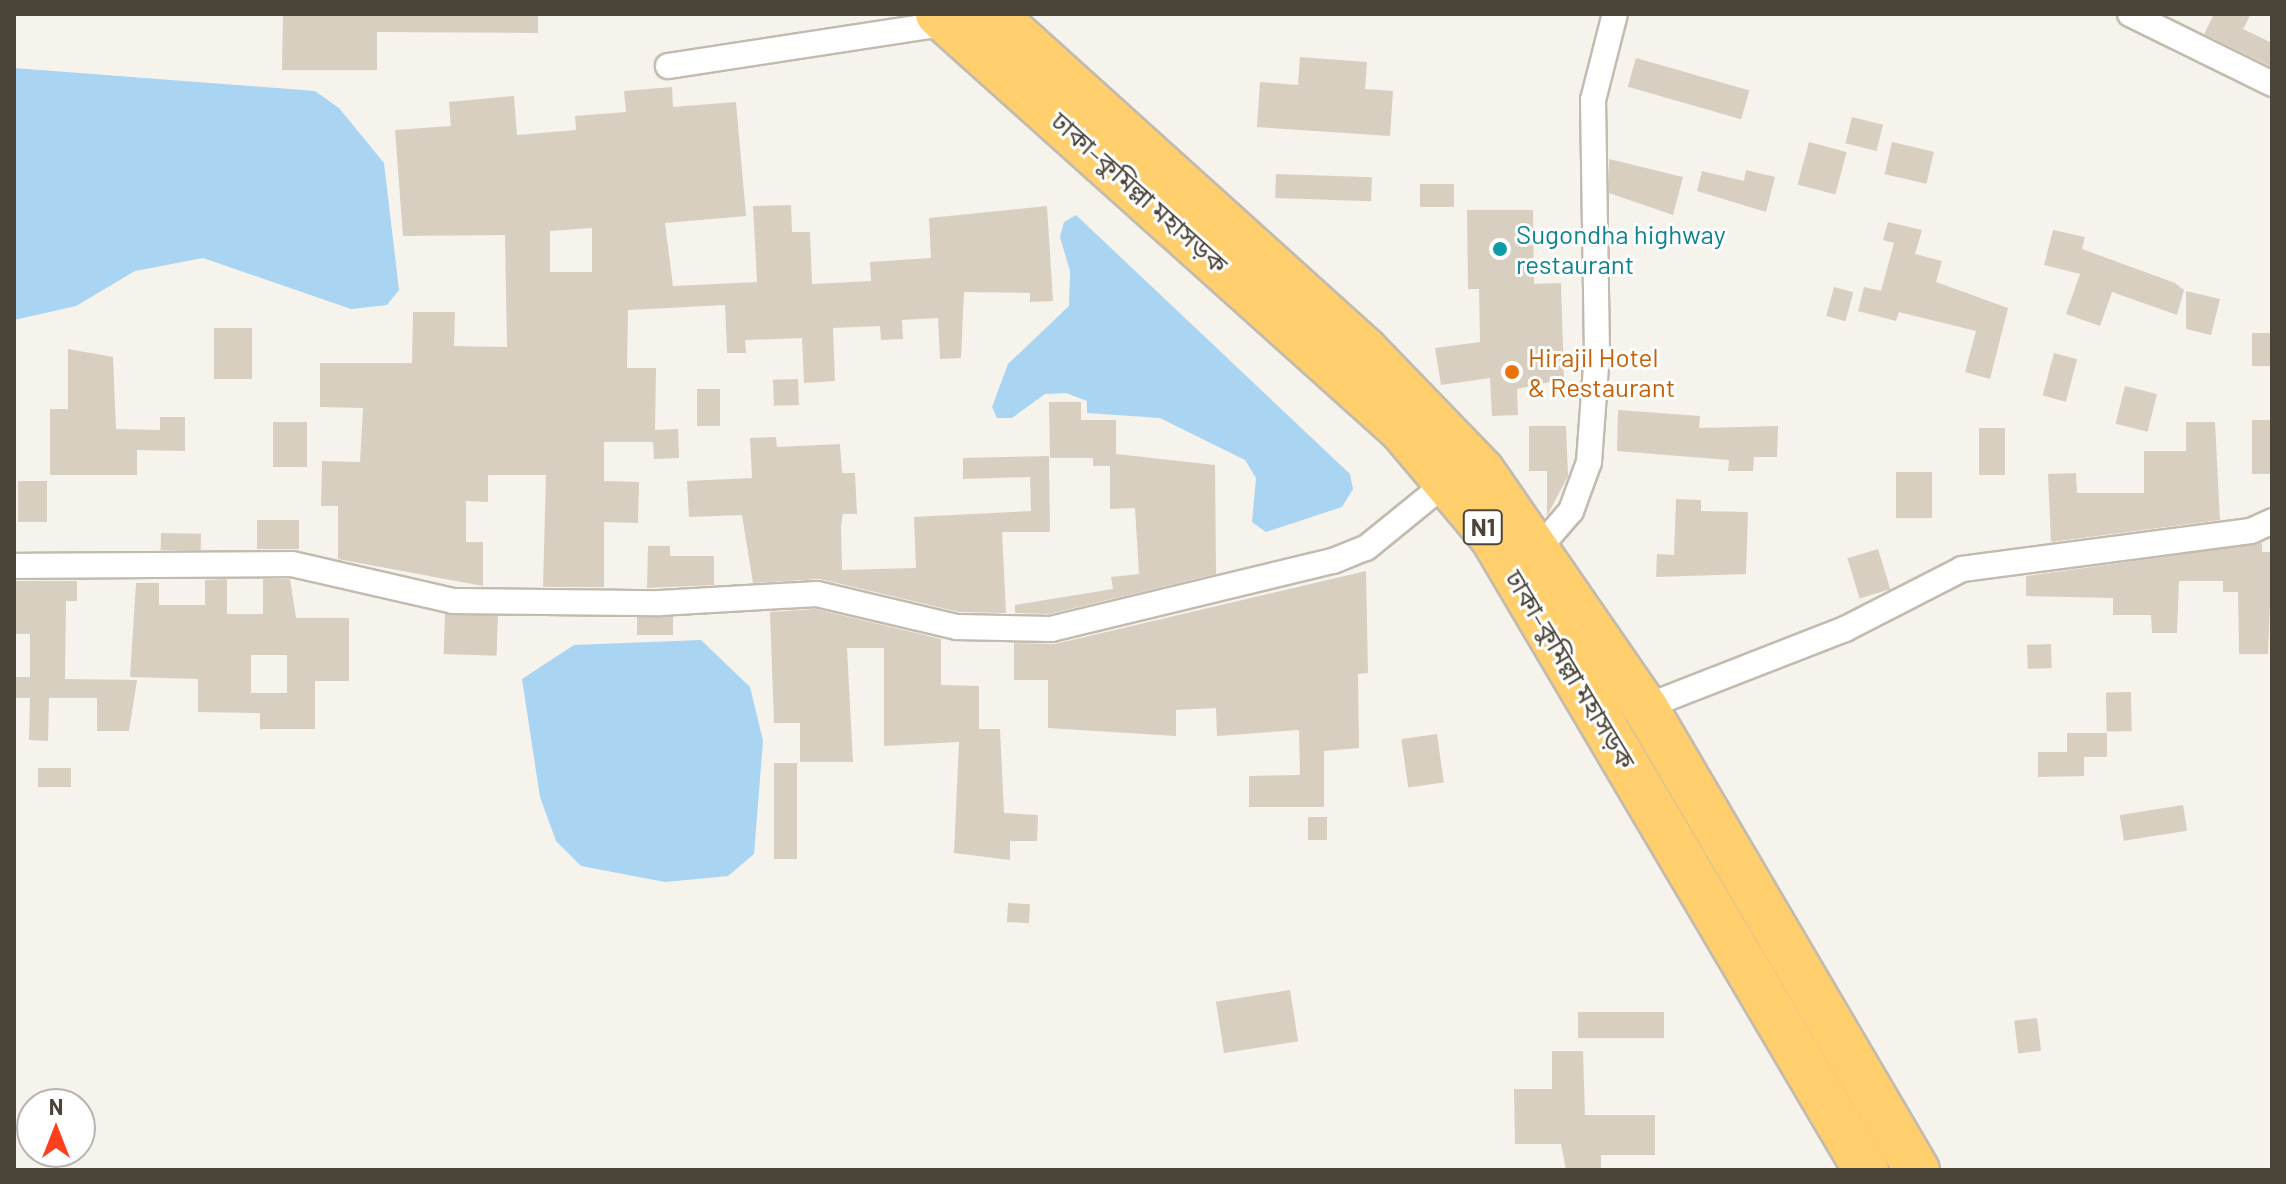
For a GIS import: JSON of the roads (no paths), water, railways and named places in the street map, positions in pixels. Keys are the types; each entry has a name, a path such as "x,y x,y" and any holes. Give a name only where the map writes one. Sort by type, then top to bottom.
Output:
{"highway":[{"name":"ঢাকা–কুমিল্লা মহাসড়ক","path":"993,14 1365,350 1482,471 1539,548 1645,707 1917,1170"},
{"name":"ঢাকা–কুমিল্লা মহাসড়ক","path":"943,18 1391,420 1493,538 1866,1170"}],"street":[{"path":"1539,548 1571,511 1589,462 1597,354 1593,100 1615,14"},
{"path":"2130,14 2272,84"},
{"path":"668,66 834,46 943,18"},
{"path":"14,566 292,564 453,601 660,603 817,594 957,627 1051,629 1333,561 1366,548 1446,483"},
{"path":"1645,707 1845,629 1962,569 2251,531 2272,521"}],"water":[{"path":"14,68 315,91 339,108 384,163 399,290 387,305 351,309 203,258 135,271 76,306 14,320"},
{"path":"1076,215 1350,474 1353,489 1342,507 1266,532 1252,522 1256,478 1245,460 1160,418 1087,413 1087,401 1066,393 1045,394 1012,418 997,418 992,407 1008,364 1069,306 1070,271 1060,237 1064,222"},
{"path":"701,640 750,687 763,741 754,854 728,876 665,882 581,866 556,841 540,797 522,679 574,645"}],"place":[{"name":"Sugondha highway restaurant","path":"1500,249"},
{"name":"Hirajil Hotel & Restaurant","path":"1512,372"}]}
